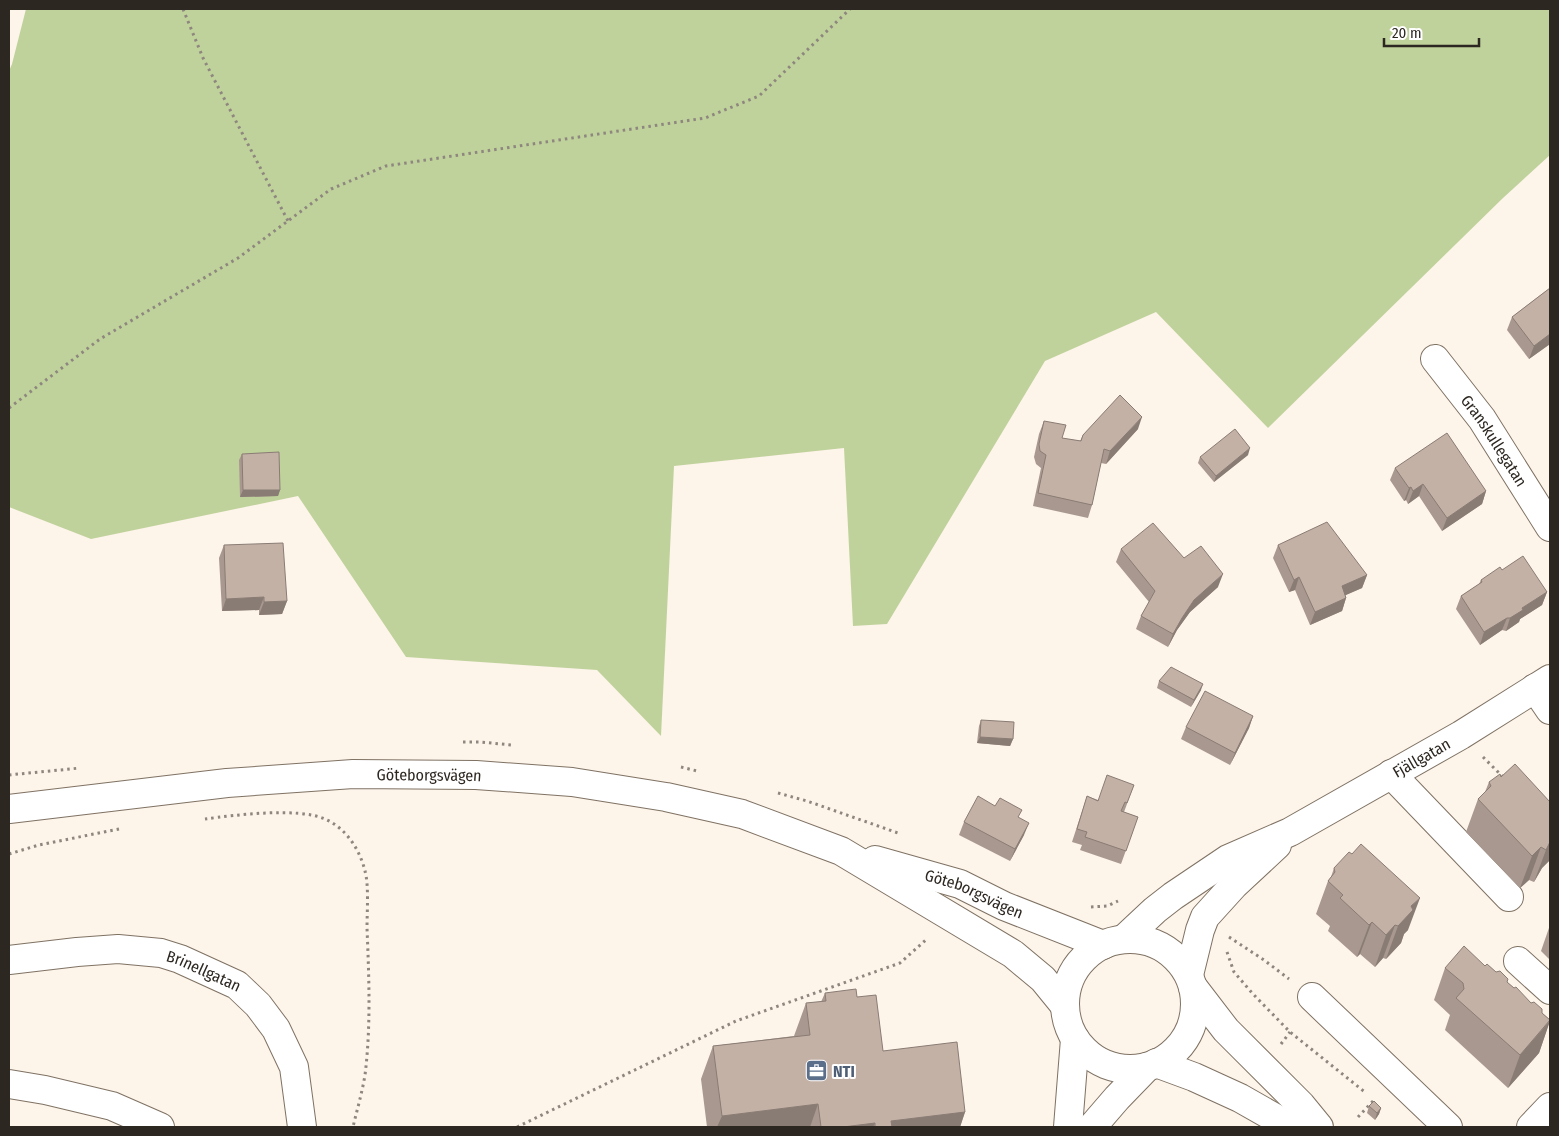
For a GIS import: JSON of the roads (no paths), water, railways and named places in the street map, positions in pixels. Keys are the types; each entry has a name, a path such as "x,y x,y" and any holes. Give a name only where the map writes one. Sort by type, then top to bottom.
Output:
{"street":[{"name":"Granskullegatan","path":"1435,359 1482,419 1550,527"},
{"path":"1543,683 1550,710"},
{"name":"Fjällgatan","path":"1114,942 1173,896 1228,859 1290,832 1461,735 1543,683"},
{"name":"Göteborgsvägen","path":"9,809 227,783 353,774 476,775 572,782 666,797 742,814 841,851 960,884 1004,906 1114,942"},
{"path":"1391,774 1509,897"},
{"name":"Fjällgatan","path":"1191,981 1205,917 1234,885 1290,832"},
{"name":"Göteborgsvägen","path":"841,851 1013,954 1043,980 1065,1006"},
{"path":"1291,1127 1240,1098 1194,1077 1152,1065 1126,1069 1106,1064 1089,1054 1075,1039 1068,1023 1065,1006 1068,985 1072,975 1085,957 1114,942 1146,941 1157,945 1175,957 1226,1030 1301,1105 1319,1127"},
{"name":"Brinellgatan","path":"9,960 118,949 161,953 180,959 237,985 258,1005 276,1029 294,1066 302,1127"},
{"path":"1518,961 1550,990"},
{"path":"1092,1127 1116,1098 1152,1065 1176,1051 1189,1032 1195,1010 1191,981"},
{"path":"1312,997 1448,1127"},
{"path":"1068,1127 1075,1039"},
{"path":"9,1084 45,1090 112,1106 160,1127"},
{"path":"1531,1127 1550,1107"}],"place":[{"name":"NTI","path":"817,1071"}]}
